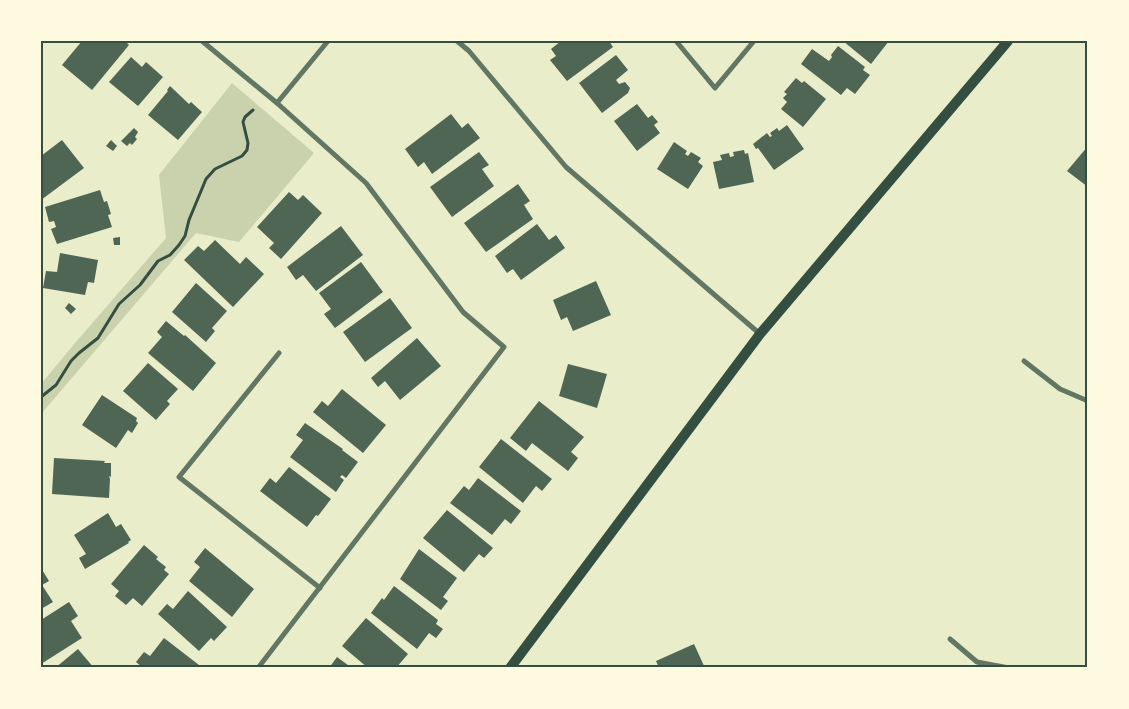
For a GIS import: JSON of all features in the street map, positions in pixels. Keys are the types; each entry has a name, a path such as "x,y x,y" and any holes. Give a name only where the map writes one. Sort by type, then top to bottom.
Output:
{"main road":[{"path":"510,668 760,334 1008,41"}],"street":[{"path":"202,41 277,103 366,183 463,312 504,347 258,668"},
{"path":"277,103 328,41"},
{"path":"457,41 470,51 566,167 760,334"},
{"path":"676,41 716,88 754,41"},
{"path":"280,353 179,478 320,588"},
{"path":"1024,361 1060,389 1088,400"},
{"path":"950,639 977,662 1009,668"}],"path":[{"path":"41,397 56,385 71,361 98,338 119,304 140,285 158,261 170,255 185,236 189,220 206,179 215,169 242,156 247,150 248,143 243,122 244,118 253,110"}],"green space":[{"path":"232,83 314,153 239,242 196,233 41,414 41,384 166,238 159,175"}],"building":[{"path":"82,41 125,41 129,45 92,90 62,65"},
{"path":"561,41 609,41 613,47 567,81 550,60 556,56 551,49"},
{"path":"843,41 889,41 871,64"},
{"path":"838,46 865,67 863,70 870,75 855,94 847,88 841,95 801,64 812,49 829,61"},
{"path":"616,55 628,70 616,80 619,84 625,82 630,88 628,93 602,113 579,83"},
{"path":"131,57 142,67 146,62 163,77 138,106 109,82"},
{"path":"796,78 802,83 804,81 826,99 803,127 781,109 787,102 783,98 787,94 784,92"},
{"path":"170,86 189,104 191,102 202,112 178,140 148,115"},
{"path":"637,104 648,118 652,115 658,122 654,125 660,133 637,151 614,121"},
{"path":"451,114 462,128 468,123 480,138 432,174 424,162 418,167 405,149"},
{"path":"787,125 804,149 774,170 753,144 767,133 770,137 772,136 770,133 777,128 779,131"},
{"path":"134,128 138,132 135,137 137,139 132,145 130,143 127,146 121,141"},
{"path":"62,140 84,168 41,200 41,156"},
{"path":"111,140 117,146 113,151 106,146"},
{"path":"674,142 687,151 685,154 688,156 691,152 701,158 698,162 703,166 688,189 657,169"},
{"path":"1088,146 1088,187 1067,171"},
{"path":"744,150 745,154 748,153 754,182 719,189 713,162 722,160 720,155 729,153 730,157 734,156 733,152"},
{"path":"479,152 489,165 482,169 494,186 452,217 430,187"},
{"path":"518,184 530,201 524,205 533,219 486,252 464,223"},
{"path":"100,190 104,202 107,201 111,214 108,215 112,227 57,244 51,229 56,227 54,221 49,222 45,207"},
{"path":"289,192 298,200 303,195 322,213 281,259 269,248 274,243 257,227"},
{"path":"537,224 549,240 556,235 565,248 521,280 513,269 507,273 495,256"},
{"path":"341,226 363,255 316,291 303,275 296,280 287,267"},
{"path":"120,237 120,245 114,245 113,238"},
{"path":"215,240 240,264 246,257 264,274 233,307 184,260 198,246 204,251"},
{"path":"60,253 98,260 94,283 88,282 85,295 43,288 46,271 57,272"},
{"path":"361,262 383,292 335,328 324,314 331,309 319,293"},
{"path":"596,281 611,315 573,331 567,317 561,320 553,300"},
{"path":"196,283 227,311 212,328 215,331 206,342 172,312"},
{"path":"390,298 412,328 365,362 343,332"},
{"path":"69,303 76,309 71,314 65,308"},
{"path":"166,321 185,335 216,363 193,391 148,353 162,337 157,332"},
{"path":"417,338 441,366 400,400 385,381 378,387 371,378"},
{"path":"148,363 178,389 167,401 170,404 156,420 123,391"},
{"path":"568,364 607,374 597,408 559,396"},
{"path":"342,389 386,425 363,453 313,412 322,401 328,406"},
{"path":"102,395 137,418 136,421 138,423 132,433 128,430 116,448 82,425"},
{"path":"539,401 584,437 571,452 578,458 568,471 532,443 526,451 510,438"},
{"path":"305,423 343,449 358,462 346,478 342,475 340,477 344,480 336,492 290,457 303,440 296,435"},
{"path":"501,439 552,479 542,491 536,486 523,503 479,467"},
{"path":"54,458 111,463 109,498 52,494"},
{"path":"289,467 331,499 307,527 260,491 270,478 276,483"},
{"path":"478,478 521,511 511,524 505,519 492,535 450,503 464,486 469,490"},
{"path":"447,510 493,548 484,558 479,554 464,572 423,538"},
{"path":"108,513 116,527 121,524 131,540 85,569 79,558 86,554 74,535"},
{"path":"144,545 158,557 156,559 166,567 164,570 169,574 142,606 133,598 126,605 115,596 119,591 111,584"},
{"path":"205,548 254,589 232,617 189,581 200,567 194,562"},
{"path":"419,549 457,578 443,597 448,601 441,610 400,579"},
{"path":"41,568 49,581 42,585 53,602 41,609"},
{"path":"394,586 438,620 436,624 443,629 436,638 429,633 417,649 371,613"},
{"path":"188,591 227,627 214,641 211,638 199,651 158,614 167,604 173,609"},
{"path":"69,602 78,616 71,621 82,638 41,664 41,620"},
{"path":"366,618 408,654 396,668 368,668 342,646"},
{"path":"164,638 199,665 197,668 143,668 136,662 144,652 150,656"},
{"path":"694,644 705,668 659,668 656,661"},
{"path":"78,649 94,668 55,668"},
{"path":"337,657 352,668 329,668"}]}
